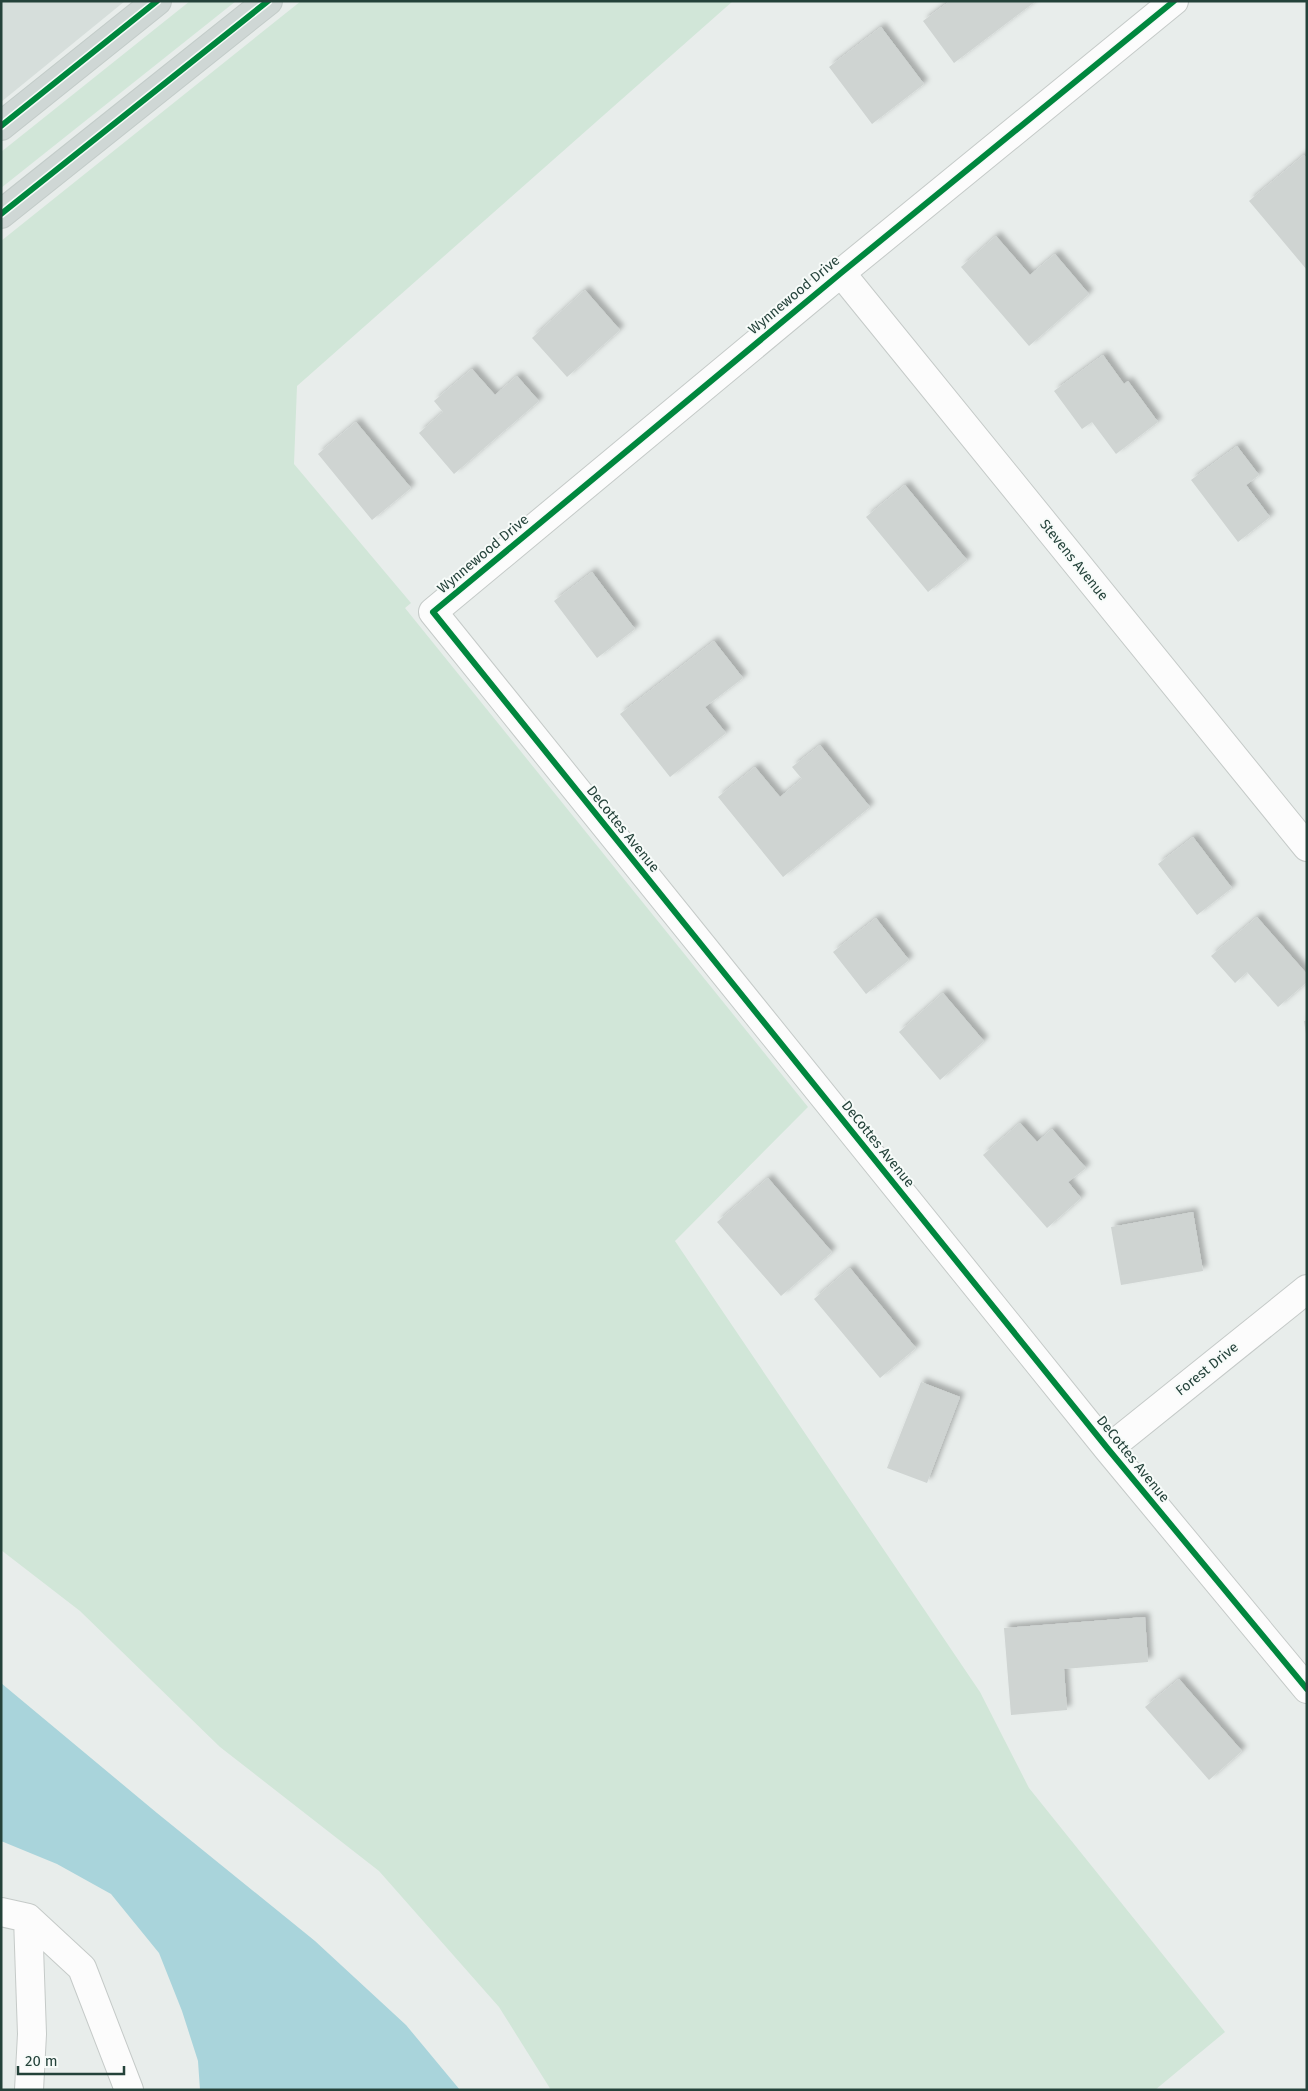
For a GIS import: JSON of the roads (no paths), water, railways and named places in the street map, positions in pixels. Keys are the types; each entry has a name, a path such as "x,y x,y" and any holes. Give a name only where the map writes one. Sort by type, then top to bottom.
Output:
{"main road":[{"path":"1,126 157,1"},
{"path":"1,214 268,1"}],"street":[{"name":"Wynnewood Drive","path":"432,612 841,273 1174,1"},
{"name":"Stevens Avenue","path":"841,273 1307,847"},
{"name":"DeCottes Avenue","path":"432,612 1108,1449 1307,1689"},
{"name":"Forest Drive","path":"1108,1449 1307,1289"},
{"path":"1,1912 28,1918 82,1968 129,2090"},
{"path":"28,1918 32,2034 29,2090"}],"water":[{"path":"1,1683 315,1941 406,2025 460,2090 200,2090 198,2061 182,2011 159,1953 111,1894 57,1864 1,1841"}]}
